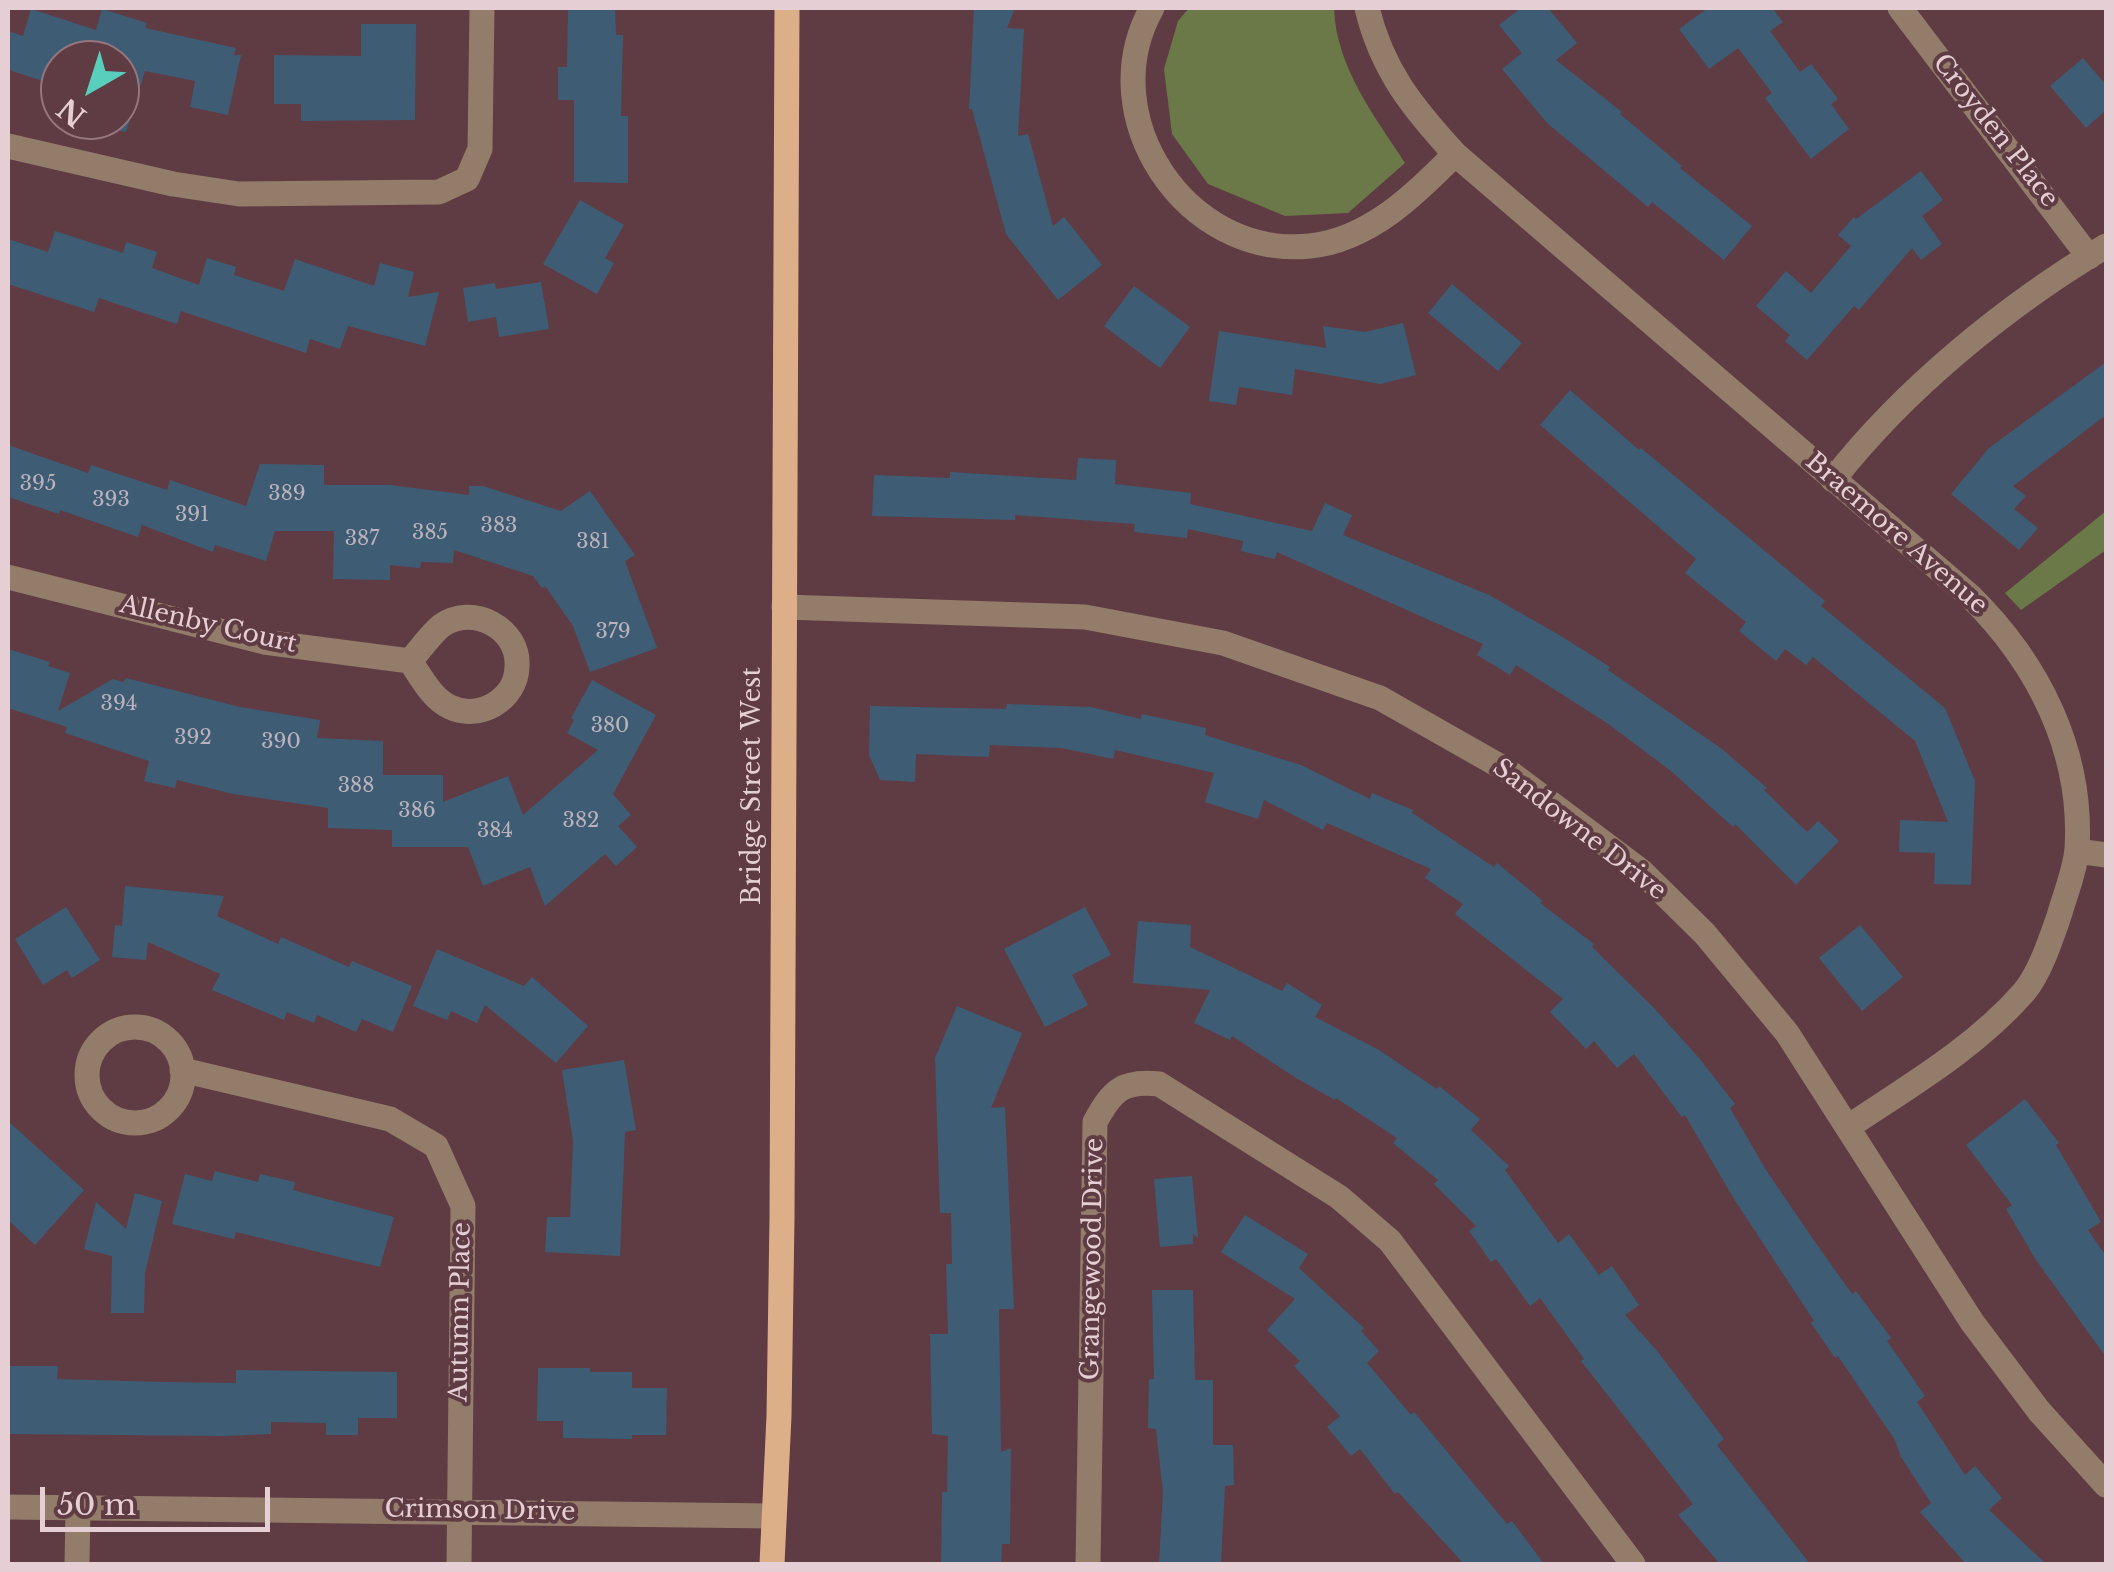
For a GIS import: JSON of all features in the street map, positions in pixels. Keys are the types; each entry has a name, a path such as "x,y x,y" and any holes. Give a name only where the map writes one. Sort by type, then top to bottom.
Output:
{"main road":[{"name":"Bridge Street West","path":"772,1564 782,1198 787,8"}],"street":[{"path":"8,146 173,184 238,194 439,192 467,178 480,149 482,8"},
{"path":"1152,8 1142,24 1133,77 1132,94 1142,138 1160,174 1189,206 1221,230 1287,247 1336,240 1389,214 1455,154"},
{"name":"Braemore Avenue","path":"1367,8 1376,43 1394,78 1415,110 1455,154 1970,596 2026,660 2054,712 2073,779 2077,850 2053,934 2027,989 1968,1047 1848,1126"},
{"name":"Croyden Place","path":"1900,8 2098,251"},
{"path":"1832,480 1862,442 1945,362 2098,251"},
{"name":"Allenby Court","path":"8,577 264,642 410,661"},
{"name":"Sandowne Drive","path":"784,606 1102,620 1223,643 1380,698 1505,769 1640,871 1705,934 1787,1034 1972,1322 2039,1411 2106,1485"},
{"path":"2077,850 2106,855"},
{"name":"Autumn Place","path":"182,1070 390,1118 436,1146 462,1206 459,1564"},
{"name":"Grangewood Drive","path":"1088,1564 1095,1122 1109,1096 1136,1082 1158,1084 1339,1197 1366,1218 1390,1242 1633,1564"},
{"name":"Crimson Drive","path":"8,1507 773,1516"},
{"path":"77,1564 78,1507"}],"green space":[{"path":"1189,8 1334,8 1336,30 1349,70 1405,163 1348,213 1285,216 1208,184 1172,134 1164,69 1178,21"},
{"path":"2106,511 2106,550 2021,610 2005,593"}],"building":[{"path":"568,8 615,8 616,35 623,35 621,116 628,116 628,183 574,182 574,100 558,100 558,67 567,67"},
{"path":"974,8 1015,8 1007,28 1024,29 1018,136 1028,134 1053,226 1064,217 1102,265 1058,300 1006,234 969,109"},
{"path":"1521,8 1548,8 1577,43 1556,60 1752,226 1724,260 1652,202 1648,207 1547,123 1502,69 1522,53 1499,25"},
{"path":"1708,8 1772,8 1783,22 1770,31 1800,72 1811,64 1838,99 1831,104 1849,129 1811,159 1765,98 1772,93 1738,48 1709,69 1679,29"},
{"path":"31,9 96,30 102,9 147,23 145,28 236,48 234,55 241,55 228,115 190,107 195,81 145,71 140,87 140,40 40,40 40,80 8,67 8,31 23,36"},
{"path":"361,24 416,24 415,120 301,121 301,104 274,104 274,55 361,56"},
{"path":"2083,58 2106,85 2106,110 2086,128 2050,86"},
{"path":"1921,171 1943,200 1922,216 1942,244 1921,260 1912,248 1859,310 1854,306 1807,360 1785,341 1790,335 1756,306 1786,271 1811,293 1851,246 1838,235 1854,217"},
{"path":"580,200 624,225 605,258 614,263 597,294 543,264"},
{"path":"55,231 123,253 126,242 157,252 152,268 199,285 207,258 236,267 234,275 284,291 295,259 374,286 380,263 414,272 408,297 439,292 425,346 348,326 340,349 310,339 306,353 181,311 177,324 99,298 94,312 8,284 8,239 48,252"},
{"path":"541,282 549,329 499,337 496,317 468,322 463,288 495,283 496,289"},
{"path":"1452,284 1522,343 1498,371 1428,313"},
{"path":"1134,286 1190,327 1160,368 1104,326"},
{"path":"1403,323 1416,375 1380,384 1295,369 1292,395 1239,387 1236,405 1209,401 1219,331 1326,348 1323,326 1365,332"},
{"path":"2106,362 2106,415 2013,486 2026,496 2014,509 2038,528 2019,550 1951,494 1989,448"},
{"path":"1570,390 1825,601 1821,606 1945,708 1975,781 1971,885 1934,884 1935,853 1899,852 1900,820 1948,822 1915,741 1813,657 1806,665 1785,649 1776,661 1739,631 1746,622 1685,573 1696,559 1540,425"},
{"path":"8,445 88,473 91,465 167,490 170,480 246,506 260,464 324,465 324,485 390,485 469,495 469,486 483,486 561,511 590,491 635,555 625,561 657,648 590,672 573,626 545,586 542,588 533,576 454,550 453,563 421,562 420,568 390,565 390,580 333,579 334,531 275,531 266,561 215,545 213,552 142,525 138,537 60,510 59,514 8,497"},
{"path":"1078,458 1116,460 1115,484 1191,493 1190,504 1312,531 1325,503 1352,515 1343,535 1489,595 1561,636 1722,749 1767,788 1764,790 1807,832 1818,821 1839,841 1796,885 1735,824 1733,827 1671,771 1607,723 1516,665 1510,675 1477,655 1483,644 1277,552 1275,559 1241,551 1243,541 1188,529 1187,538 1134,532 1135,524 1015,515 1015,520 872,516 874,475 950,478 950,472 1076,480"},
{"path":"8,649 50,662 48,666 70,673 58,711 113,679 123,682 126,678 240,707 320,720 317,738 383,741 383,775 443,775 443,802 508,776 523,815 598,750 567,733 592,680 656,715 613,794 631,815 618,826 637,847 616,866 605,854 545,906 530,867 483,886 468,847 392,847 392,830 328,828 328,808 233,794 177,780 175,788 144,781 149,761 65,733 67,727 8,708"},
{"path":"1007,704 1091,707 1206,728 1205,735 1301,765 1370,799 1372,793 1413,810 1412,813 1494,867 1497,863 1543,901 1540,903 1594,944 1592,947 1653,1007 1735,1104 1730,1108 1766,1170 1852,1294 1856,1291 1891,1338 1887,1341 1925,1396 1917,1402 1965,1475 1975,1466 2002,1498 1989,1510 2046,1564 1966,1564 1920,1512 1931,1503 1901,1457 1895,1440 1811,1323 1814,1321 1734,1199 1685,1115 1682,1117 1634,1054 1617,1068 1594,1041 1586,1049 1550,1012 1563,999 1455,914 1463,904 1425,878 1431,869 1327,823 1323,830 1264,800 1258,819 1205,802 1214,773 1115,750 1113,759 1062,748 990,745 989,757 916,754 915,782 880,780 869,755 870,706 1006,709"},
{"path":"125,886 224,896 217,916 278,944 281,937 349,967 352,961 412,986 393,1032 362,1019 356,1032 317,1015 314,1023 287,1012 284,1020 212,990 220,974 148,942 146,960 112,957 115,925 122,926"},
{"path":"66,907 100,960 72,978 67,970 43,985 15,939"},
{"path":"1085,907 1111,955 1072,975 1088,1005 1045,1027 1004,949"},
{"path":"1138,921 1191,925 1190,947 1282,991 1287,983 1322,1005 1315,1017 1379,1050 1437,1089 1439,1086 1480,1119 1471,1130 1509,1166 1505,1170 1558,1243 1569,1234 1599,1275 1612,1266 1639,1305 1625,1315 1724,1439 1717,1445 1810,1564 1720,1564 1678,1515 1693,1504 1581,1361 1584,1359 1540,1298 1530,1306 1496,1259 1491,1262 1469,1231 1476,1226 1434,1184 1438,1180 1393,1143 1397,1138 1336,1098 1296,1078 1232,1036 1230,1040 1194,1023 1210,990 1133,983"},
{"path":"1860,925 1903,977 1862,1011 1819,958"},
{"path":"437,949 524,986 532,977 588,1026 556,1063 485,1005 477,1023 451,1011 447,1020 413,1006"},
{"path":"957,1006 1022,1033 991,1108 1005,1107 1014,1309 999,1309 1001,1452 1011,1448 1010,1544 1002,1544 1001,1564 941,1564 948,1436 932,1434 930,1334 948,1334 946,1264 952,1264 951,1213 940,1213 935,1058"},
{"path":"624,1060 636,1130 625,1132 620,1256 545,1252 547,1217 570,1217 573,1141 562,1070"},
{"path":"2025,1099 2059,1143 2056,1145 2101,1222 2088,1230 2106,1256 2106,1357 2036,1260 2006,1209 2012,1205 1966,1145"},
{"path":"8,1121 84,1190 35,1245 8,1220"},
{"path":"215,1171 258,1182 260,1174 295,1182 293,1190 394,1217 380,1267 236,1232 234,1239 172,1224 185,1174 212,1181"},
{"path":"1192,1176 1198,1238 1193,1234 1193,1244 1160,1247 1154,1179"},
{"path":"135,1193 162,1201 145,1273 144,1313 111,1313 112,1256 84,1249 96,1202 126,1229"},
{"path":"1245,1215 1308,1254 1299,1268 1364,1328 1361,1331 1379,1351 1367,1363 1411,1415 1414,1412 1507,1524 1512,1521 1544,1564 1464,1564 1398,1492 1395,1494 1360,1449 1351,1456 1327,1427 1340,1416 1294,1366 1300,1361 1267,1330 1295,1299 1221,1252"},
{"path":"1152,1290 1193,1290 1195,1380 1213,1380 1213,1445 1233,1445 1234,1485 1225,1486 1221,1564 1159,1564 1163,1492 1156,1429 1148,1428 1149,1379 1154,1379"},
{"path":"8,1366 58,1366 57,1379 164,1382 236,1383 236,1370 397,1372 397,1418 358,1418 358,1435 326,1435 326,1423 271,1422 271,1434 8,1434"},
{"path":"538,1368 632,1372 632,1388 667,1388 666,1435 632,1435 632,1439 563,1438 563,1421 537,1421"}]}
